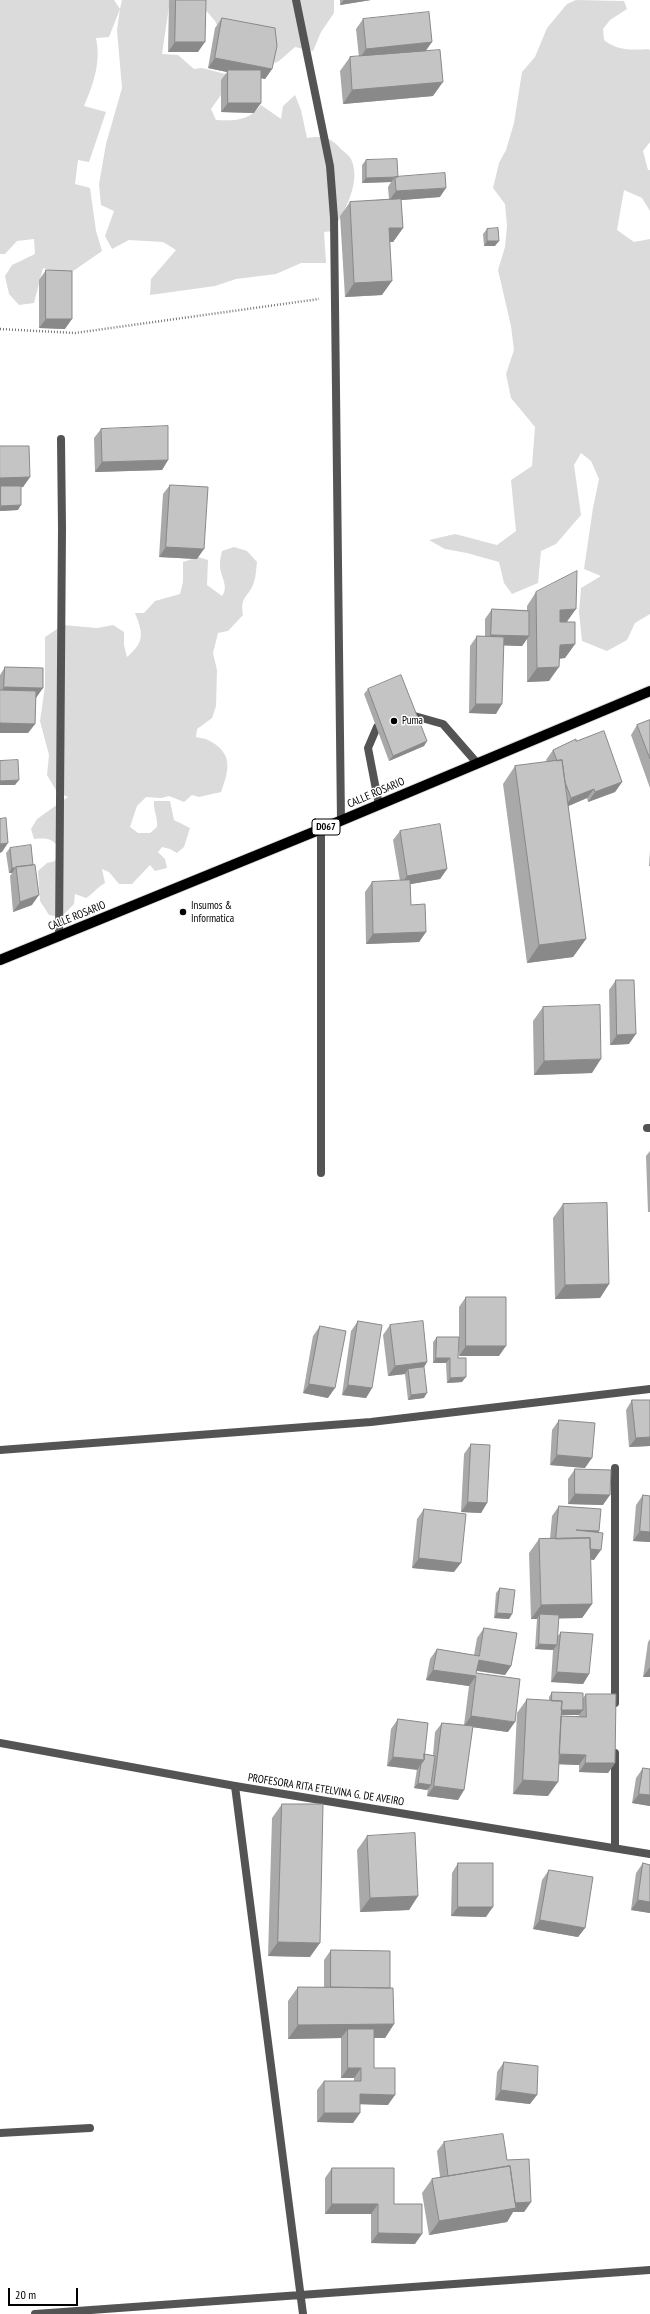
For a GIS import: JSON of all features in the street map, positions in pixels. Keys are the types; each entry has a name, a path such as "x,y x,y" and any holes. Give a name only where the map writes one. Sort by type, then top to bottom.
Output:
{"main road":[{"name":"CALLE ROSARIO","path":"0,960 341,821 650,691"}],"street":[{"path":"296,0 330,166 334,218 341,821"},
{"path":"58,937 62,528 61,439"},
{"path":"411,715 443,724 477,764"},
{"path":"376,727 368,748 379,805"},
{"path":"321,829 321,1173"},
{"path":"0,1450 371,1422 650,1390"},
{"path":"615,1468 615,1714"},
{"name":"PROFESORA RITA ETELVINA G. DE AVEIRO","path":"0,1742 235,1786 650,1854"},
{"path":"615,1745 615,1848"},
{"path":"235,1786 303,2314"},
{"path":"0,2133 90,2128"},
{"path":"35,2314 650,2270"}],"path":[{"path":"0,329 76,333 336,297"}],"shaded area":[{"path":"0,0 114,0 120,9 109,37 96,38 98,56 96,72 84,106 106,112 89,162 78,160 75,184 90,188 96,231 102,251 66,276 43,268 34,303 19,305 9,294 5,276 12,265 35,254 34,239 17,241 5,254 0,254"},
{"path":"122,0 170,0 162,54 178,55 194,69 202,68 229,75 228,85 211,109 216,120 241,119 252,114 261,105 281,119 283,106 295,95 301,110 307,138 321,137 329,139 351,159 354,168 354,178 350,196 333,231 324,232 326,263 301,263 276,274 236,279 215,286 150,295 151,279 176,250 163,242 129,240 112,249 105,236 114,211 101,205 99,184 106,144 122,88 117,30"},
{"path":"201,0 334,0 334,13 321,32 313,51 295,47 275,63 266,53 221,33 215,21 203,7"},
{"path":"576,0 624,1 627,9 610,20 603,29 604,40 609,44 620,48 649,49 650,51 650,142 643,151 648,170 650,170 650,211 642,198 624,190 617,230 634,242 650,239 650,614 635,623 627,640 607,651 582,641 579,612 581,588 601,576 584,569 599,479 591,461 581,453 574,465 581,515 556,544 541,551 538,583 512,594 504,583 499,562 467,553 445,549 429,540 455,534 497,545 516,531 511,480 532,466 535,427 511,398 506,374 514,350 511,326 498,270 505,247 507,226 505,204 493,188 499,163 506,150 514,123 522,72 535,57 547,28 567,4"},
{"path":"234,547 247,551 257,562 255,577 251,589 243,601 243,615 228,631 218,633 213,653 217,670 216,706 212,718 197,729 196,737 206,739 216,745 226,756 227,769 221,792 199,797 192,795 184,802 169,796 161,798 146,797 137,806 130,827 138,833 150,833 157,827 154,801 170,801 174,820 190,828 184,847 177,853 162,847 158,852 165,859 167,868 155,871 150,865 132,884 119,884 109,872 102,869 105,883 86,898 75,894 74,904 61,917 49,915 40,901 38,871 47,863 55,861 60,851 53,841 34,839 31,829 37,819 68,797 57,792 47,775 49,755 40,721 45,686 45,637 63,625 97,628 113,625 124,632 124,645 127,657 137,647 141,637 140,626 135,613 144,613 155,601 180,594 183,582 183,562 198,557 208,560 207,585 222,596 225,584 220,568 222,551"}],"building":[{"path":"176,0 206,0 205,42 175,42"},
{"path":"429,12 432,42 366,49 363,19"},
{"path":"222,18 275,28 277,46 272,69 215,58"},
{"path":"440,50 443,82 352,90 350,57"},
{"path":"228,70 261,70 261,103 228,103"},
{"path":"397,159 398,177 366,178 366,160"},
{"path":"445,173 446,188 396,191 395,177"},
{"path":"401,199 403,228 389,228 392,281 354,283 350,202"},
{"path":"498,228 499,241 487,241 487,229"},
{"path":"46,270 72,271 72,319 46,319"},
{"path":"168,426 168,460 102,462 101,429"},
{"path":"0,446 29,446 30,477 0,478"},
{"path":"170,485 208,487 204,549 166,547"},
{"path":"1,486 21,486 21,505 1,506"},
{"path":"577,571 576,609 560,610 560,622 575,622 575,644 560,645 559,667 537,668 536,592"},
{"path":"492,609 529,611 529,636 491,635"},
{"path":"477,636 504,637 502,704 476,704"},
{"path":"5,667 43,668 43,688 4,687"},
{"name":"Puma","path":"401,675 427,741 393,756 368,689"},
{"path":"0,690 36,691 35,724 0,723"},
{"path":"650,720 650,759 637,725"},
{"path":"604,731 622,782 595,792 594,789 571,798 565,782 562,760 557,761 553,750 576,739 576,741"},
{"path":"18,760 19,780 0,781 0,761"},
{"path":"562,760 586,939 539,945 515,766"},
{"path":"6,818 8,843 0,844 0,819"},
{"path":"440,824 447,869 407,876 400,831"},
{"path":"31,845 33,865 12,868 10,848"},
{"path":"35,865 39,895 20,902 16,867"},
{"path":"410,880 411,905 425,904 426,932 373,934 372,882"},
{"path":"616,980 634,980 636,1034 617,1035"},
{"path":"600,1005 601,1059 544,1061 543,1007"},
{"path":"607,1203 609,1284 565,1285 563,1204"},
{"path":"466,1297 506,1297 506,1346 466,1346"},
{"path":"358,1321 382,1325 372,1388 348,1385"},
{"path":"423,1321 427,1362 395,1366 390,1325"},
{"path":"320,1326 346,1331 335,1388 309,1384"},
{"path":"437,1337 459,1337 458,1358 466,1358 466,1377 450,1378 450,1358 436,1358"},
{"path":"424,1367 427,1393 411,1395 408,1369"},
{"path":"632,1400 650,1400 650,1437 636,1438"},
{"path":"559,1420 595,1423 592,1458 557,1455"},
{"path":"471,1444 490,1445 487,1503 468,1502"},
{"path":"575,1469 611,1470 610,1495 575,1494"},
{"path":"643,1495 650,1496 650,1532 640,1531"},
{"path":"559,1506 601,1509 599,1531 576,1530 603,1533 601,1550 590,1549 590,1538 556,1539"},
{"path":"424,1509 466,1514 461,1563 419,1558"},
{"path":"590,1538 592,1604 541,1605 539,1539"},
{"path":"500,1588 515,1590 512,1614 497,1613"},
{"path":"540,1614 559,1615 557,1645 539,1644"},
{"path":"484,1628 517,1633 511,1666 479,1660 476,1673 520,1679 515,1722 471,1716 476,1676 433,1670 437,1649 479,1656"},
{"path":"561,1632 593,1634 589,1674 557,1672"},
{"path":"552,1692 583,1693 583,1710 561,1710 562,1701 552,1701"},
{"path":"586,1694 616,1694 615,1763 585,1763 586,1755 559,1754 561,1716 586,1717"},
{"path":"527,1699 562,1701 558,1782 523,1780"},
{"path":"398,1719 428,1723 424,1760 393,1757"},
{"path":"442,1723 473,1726 464,1790 434,1786"},
{"path":"424,1754 435,1756 431,1785 418,1783 421,1764 424,1760"},
{"path":"643,1768 650,1769 650,1795 639,1794"},
{"path":"282,1804 323,1804 320,1943 278,1942"},
{"path":"415,1833 418,1896 370,1898 367,1836"},
{"path":"458,1863 493,1863 493,1907 458,1907"},
{"path":"643,1863 650,1865 650,1902 638,1900"},
{"path":"549,1870 593,1877 585,1928 540,1920"},
{"path":"331,1950 390,1951 390,1988 331,1987"},
{"path":"298,1987 393,1988 394,2024 298,2025"},
{"path":"348,2029 374,2029 374,2068 395,2068 395,2095 360,2094 360,2113 324,2113 324,2081 361,2081 361,2068 348,2068"},
{"path":"504,2062 538,2066 537,2095 501,2090"},
{"path":"503,2134 507,2160 529,2159 531,2202 515,2203 510,2166 448,2176 444,2142"},
{"path":"510,2166 516,2208 439,2221 432,2179"},
{"path":"332,2168 394,2168 394,2204 422,2204 422,2234 378,2233 378,2204 332,2204"}],"place":[{"name":"Puma","path":"394,721"},
{"name":"Insumos & Informatica","path":"183,912"}]}
